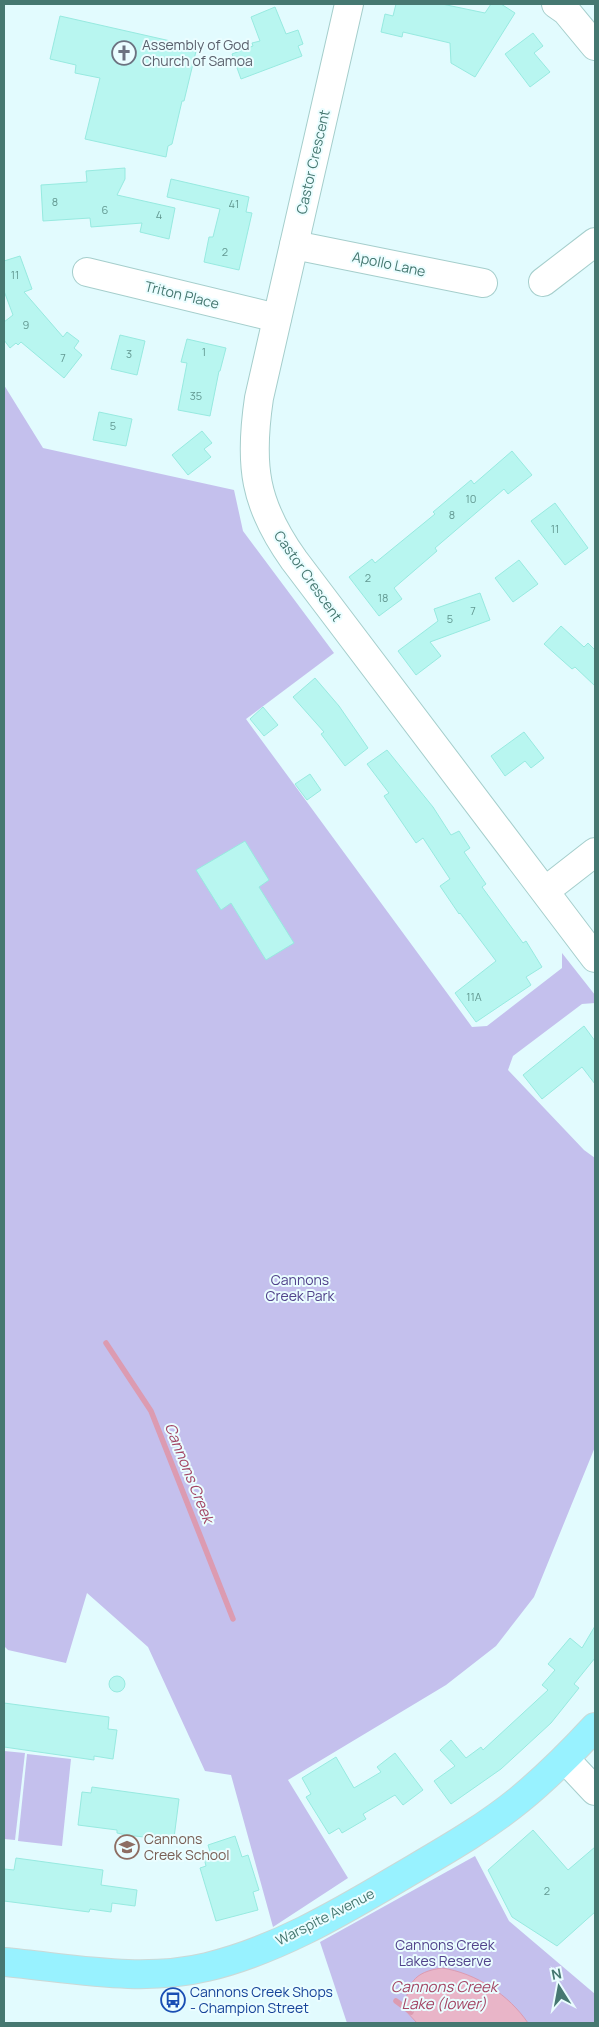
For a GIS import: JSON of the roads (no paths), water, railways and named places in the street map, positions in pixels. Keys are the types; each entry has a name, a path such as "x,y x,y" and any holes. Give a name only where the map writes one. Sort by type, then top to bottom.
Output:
{"main road":[{"name":"Warspite Avenue","path":"4,1962 106,1974 156,1974 207,1967 254,1952 317,1924 418,1866 485,1824 518,1801 565,1760 595,1727"}],"street":[{"name":"Castor Crescent","path":"350,4 259,398 254,432 254,462 259,493 280,540 595,958"},
{"path":"565,6 595,46"},
{"path":"543,282 595,242"},
{"name":"Apollo Lane","path":"294,245 483,283"},
{"name":"Triton Place","path":"86,272 277,318"},
{"path":"544,891 595,852"},
{"path":"565,1760 595,1791"}],"water":[{"name":"Cannons Creek Lake (lower)","path":"442,1968 467,1975 491,1987 511,2003 528,2023 417,2023 405,2010 410,1986 418,1976"}],"waterway":[{"name":"Cannons Creek","path":"106,1343 151,1411 233,1619"},
{"path":"396,2001 411,2012"}],"place":[{"name":"Assembly of God Church of Samoa","path":"124,53"},
{"name":"Cannons Creek School","path":"127,1847"},
{"name":"Cannons Creek Shops - Champion Street","path":"173,2000"}],"park label":[{"name":"Cannons Creek Park","path":"300,1288"},
{"name":"Cannons Creek Lakes Reserve","path":"445,1954"}]}
